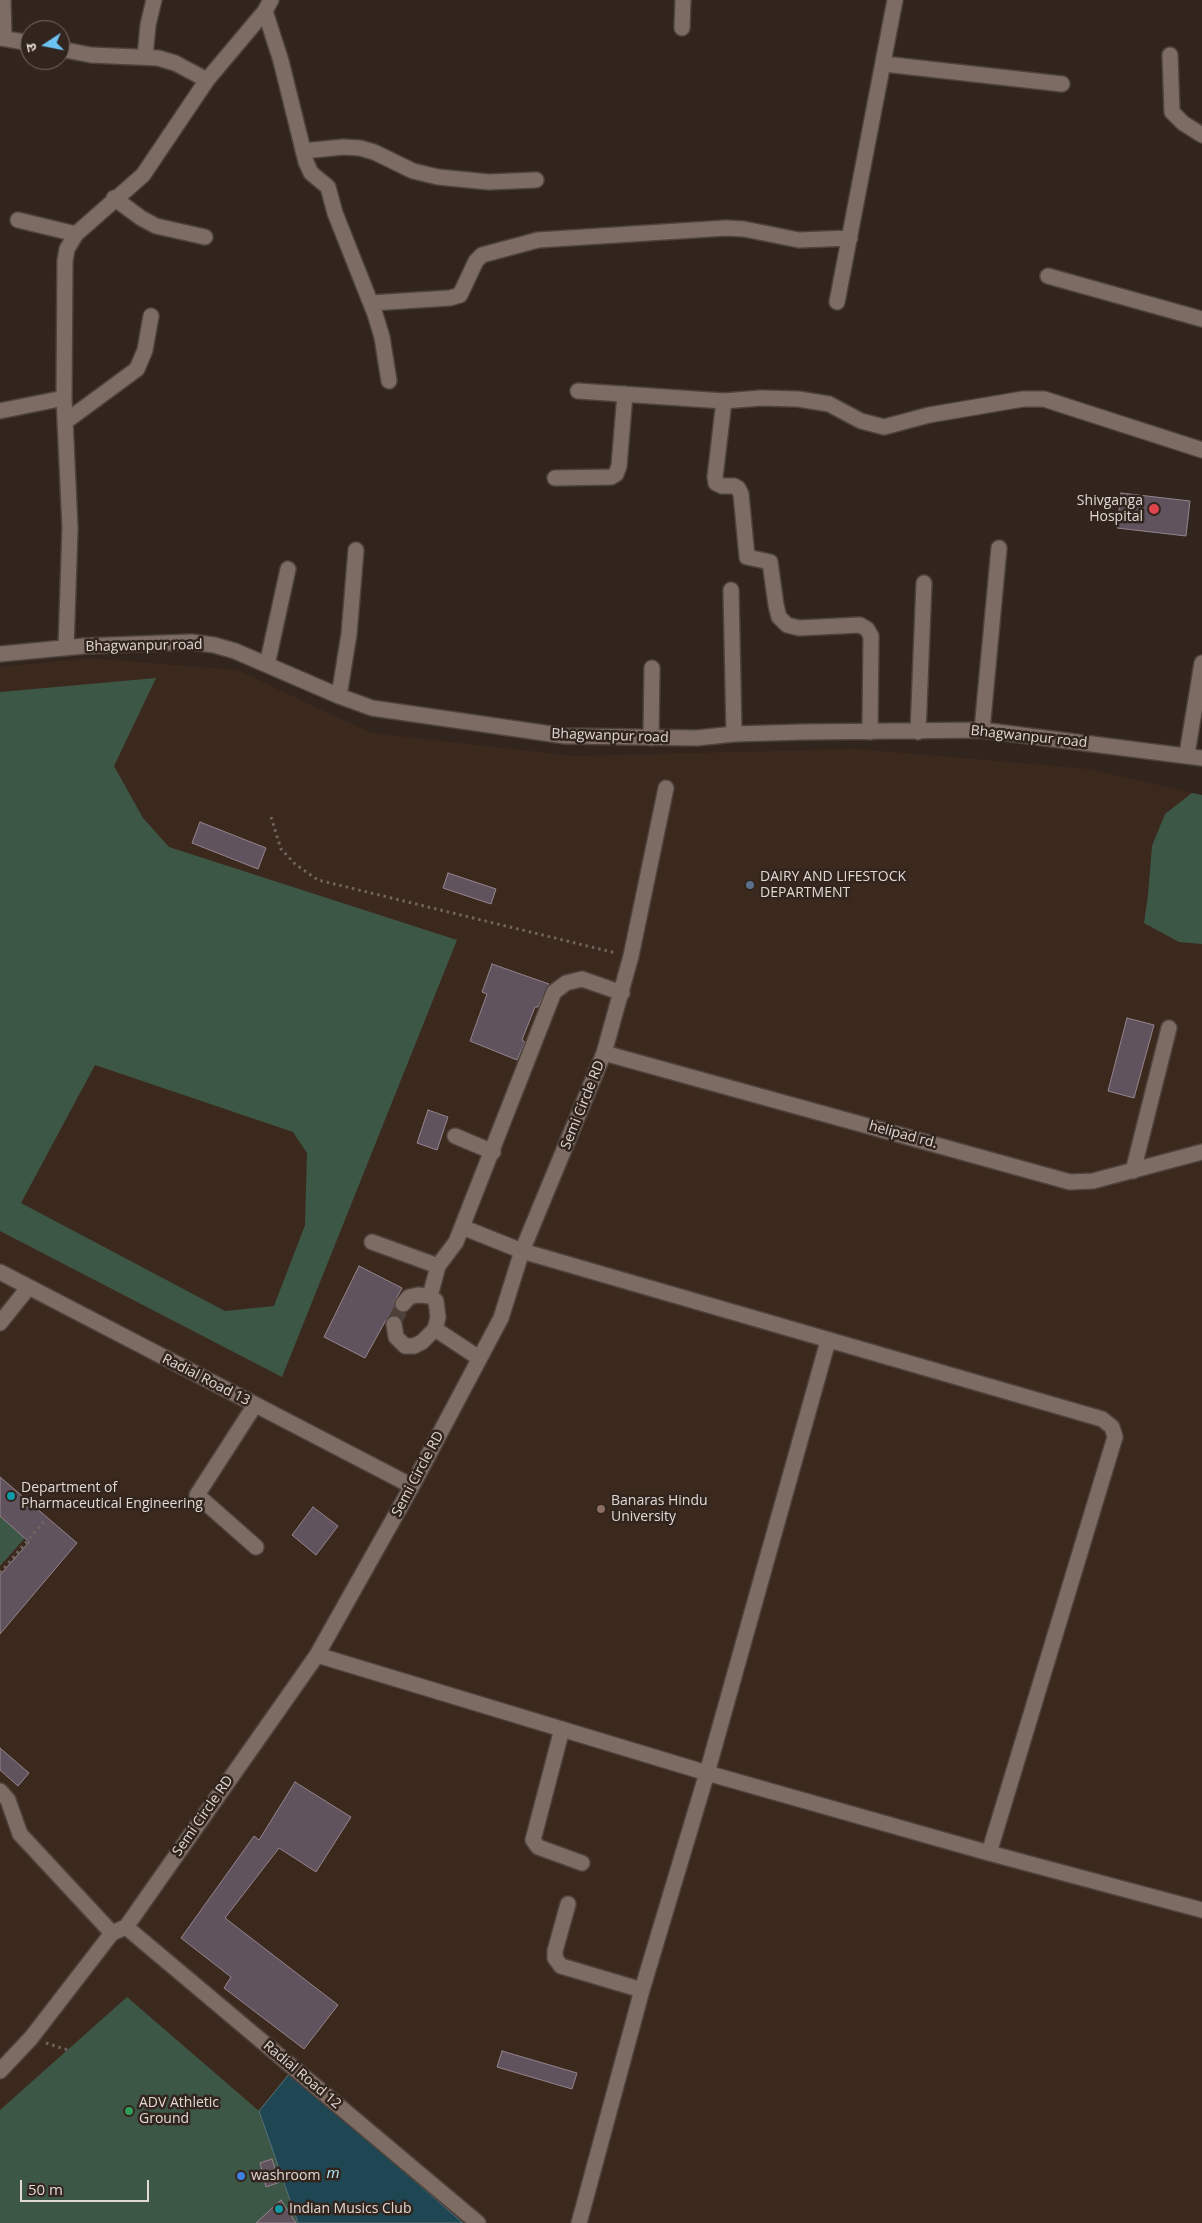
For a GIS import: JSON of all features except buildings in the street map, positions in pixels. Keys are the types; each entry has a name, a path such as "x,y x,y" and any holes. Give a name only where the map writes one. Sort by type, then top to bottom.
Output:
{"street":[{"path":"3,0 2,38 20,41"},
{"path":"145,57 148,25 154,0"},
{"path":"682,28 683,0"},
{"path":"837,302 895,0"},
{"path":"66,648 70,528 64,398 65,261 67,249 76,234 114,198 143,175 207,80 268,5"},
{"path":"268,5 303,151 311,173 328,187 335,213 382,337 389,381"},
{"path":"70,51 91,55 145,57 175,63 207,80"},
{"path":"1170,55 1172,112 1183,123 1202,135"},
{"path":"884,64 1062,84"},
{"path":"303,151 343,147 360,148 374,152 413,171 438,177 489,182 536,180"},
{"path":"114,198 141,218 156,226 205,237"},
{"path":"18,220 76,234"},
{"path":"371,304 450,298 460,295 476,261 482,255 538,240 726,228 744,228 798,240 850,238"},
{"path":"1048,276 1202,319"},
{"path":"65,422 137,368 145,350 151,316"},
{"path":"578,391 724,401 761,398 816,402 839,408 866,423 884,427 929,415 1023,398 1044,399 1202,450"},
{"path":"555,478 611,476 616,474 619,466 625,394"},
{"path":"0,411 64,398"},
{"path":"724,401 714,477 716,483 722,486 734,486 738,488 741,494 747,557 770,562 779,617 787,625 798,628 860,625 867,629 871,636 870,732"},
{"path":"982,730 999,548"},
{"path":"339,696 349,634 356,550"},
{"path":"267,665 288,569"},
{"path":"918,732 924,583"},
{"path":"732,590 734,734"},
{"name":"Bhagwanpur road","path":"0,654 66,648 191,642 221,647 372,708 565,736 697,738 734,734 982,730 1186,754 1202,758"},
{"path":"1186,754 1202,663"},
{"path":"652,668 652,738"},
{"name":"Semi Circle RD","path":"126,1927 317,1655 412,1486 501,1318 522,1252 604,1053 631,956 666,788"},
{"path":"430,1296 438,1266 448,1255 462,1227 493,1152 554,992 566,983 582,979 622,993"},
{"path":"1132,1171 1169,1028"},
{"name":"helipad rd.","path":"604,1053 1070,1182 1094,1181 1202,1152"},
{"path":"455,1136 493,1152"},
{"path":"462,1227 522,1252 1102,1419 1112,1427 1115,1437 989,1852"},
{"path":"372,1242 438,1266"},
{"name":"Radial Road 13","path":"0,1272 412,1486"},
{"path":"0,1324 28,1288"},
{"path":"394,1324 396,1337 405,1346 414,1346 422,1342 435,1329 438,1317 436,1300 430,1296 418,1295 409,1297 403,1304"},
{"path":"435,1329 480,1358"},
{"path":"579,2223 642,1990 707,1773 828,1341"},
{"path":"255,1405 197,1495 256,1547"},
{"path":"317,1655 707,1773 1202,1910"},
{"path":"562,1729 533,1840 538,1847 582,1863"},
{"path":"0,1791 8,1800 20,1834 112,1933"},
{"path":"568,1904 555,1951 555,1958 561,1966 642,1990"},
{"path":"0,2071 31,2038 112,1933 126,1927"},
{"name":"Radial Road 12","path":"126,1927 478,2223"}],"path":[{"path":"271,816 281,849 295,864 318,880 631,956"},
{"path":"0,1572 45,1520"},
{"path":"31,2038 71,2051"}],"shaded area":[{"name":"Banaras Hindu University","path":"88,658 237,670 371,733 574,756 857,749 1089,769 1202,795 1202,2223 0,2223 0,667"}],"green space":[{"path":"156,678 114,766 143,818 169,847 457,940 282,1377 0,1231 0,692","holes":["95,1065 293,1132 307,1153 305,1225 274,1306 225,1311 21,1203"]},
{"path":"1192,793 1202,795 1202,944 1179,942 1144,923 1152,846 1165,814"},
{"path":"0,1516 25,1538 0,1566"},
{"name":"ADV Athletic Ground","path":"127,1997 259,2111 298,2223 0,2223 0,2110"}],"water":[{"name":"m","path":"290,2073 463,2223 298,2223 259,2111"}],"tunnel":[{"path":"394,1324 403,1304"}],"place":[{"name":"Shivganga Hospital","path":"1154,509"},
{"name":"DAIRY AND LIFESTOCK DEPARTMENT","path":"750,885"},
{"name":"Department of Pharmaceutical Engineering","path":"11,1496"},
{"name":"Banaras Hindu University","path":"601,1509"},
{"name":"ADV Athletic Ground","path":"129,2111"},
{"name":"washroom","path":"241,2176"},
{"name":"Indian Musics Club","path":"279,2209"}]}
